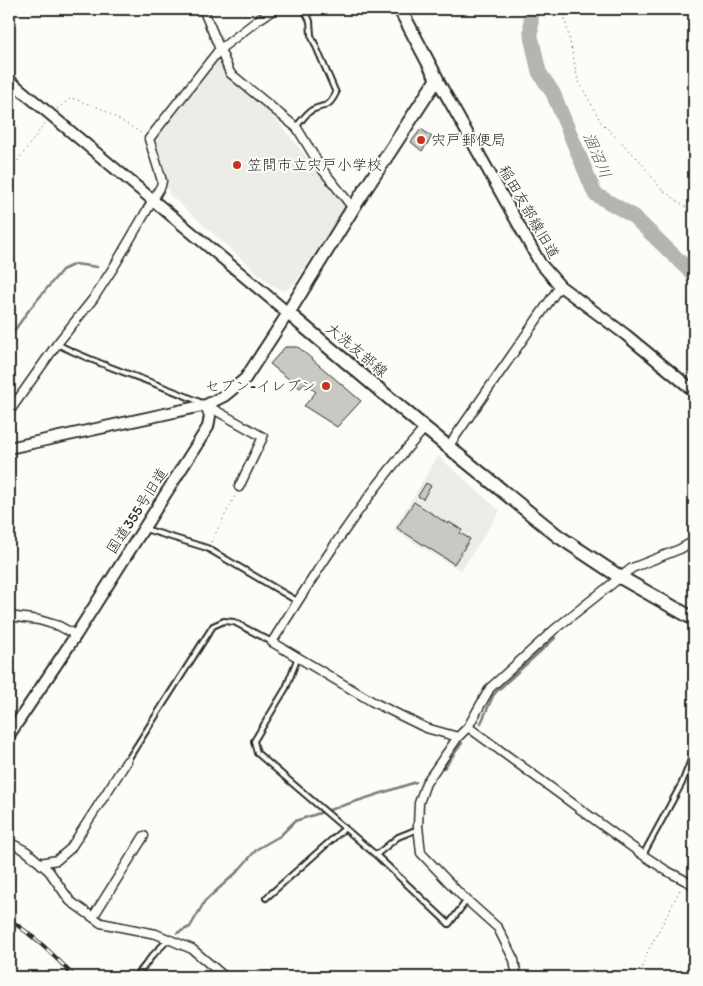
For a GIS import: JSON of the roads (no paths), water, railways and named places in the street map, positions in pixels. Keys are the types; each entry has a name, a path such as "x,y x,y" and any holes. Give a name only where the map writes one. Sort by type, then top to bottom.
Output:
{"main road":[{"path":"288,313 436,79 400,9"},
{"name":"大洗友部線","path":"288,313 558,536 620,577 694,619"}],"street":[{"path":"203,9 230,73 295,128 322,169 353,208"},
{"path":"9,412 57,344 93,299 161,186 162,181 149,139 219,50 275,9"},
{"name":"稲田友部線旧道","path":"436,79 540,264 560,286 626,335 694,391"},
{"path":"9,80 288,313 245,379 224,396 206,405 9,448"},
{"path":"448,447 560,286"},
{"path":"206,405 263,437 239,487"},
{"name":"国道355号旧道","path":"9,735 76,635 208,427 210,416 206,405"},
{"path":"426,428 378,483 297,601 272,642 373,702 426,728 458,737"},
{"path":"517,977 514,960 498,928 467,900 422,853 418,829 419,803 426,783 458,737 468,727 490,688 532,648 632,568 680,549 694,540"},
{"path":"9,616 39,620 59,626 76,635"},
{"path":"468,727 666,872 694,885"},
{"path":"40,863 57,860 70,849 127,761"},
{"path":"93,917 144,836"},
{"path":"9,842 26,851 40,863 49,871 70,901 101,923 156,934 170,939 192,949 225,977"}],"lane":[{"path":"295,128 310,111 325,107 336,93 311,35 310,21 304,9"},
{"path":"57,344 76,354 206,405"},
{"path":"143,528 207,548 297,601"},
{"path":"127,761 213,626 224,621 234,622 272,642"},
{"path":"298,657 286,688 254,741 256,752 376,855 449,924 467,900"},
{"path":"643,855 682,783 694,752"},
{"path":"266,898 345,828"},
{"path":"376,855 398,837 418,829"},
{"path":"136,977 152,956 170,939"}],"waterway":[{"name":"涸沼川","path":"531,9 531,36 539,72 553,93 595,194 633,216 694,275"},
{"path":"9,338 62,270 75,264 97,267"},
{"path":"481,723 497,691 555,638"},
{"path":"444,768 462,743"},
{"path":"177,933 190,927 205,901 237,872 257,849 280,836 295,821 416,782"},
{"path":"131,977 161,943"}],"railway":[{"path":"9,919 43,946 74,977"}],"place":[{"name":"宍戸郵便局","path":"421,140"},
{"name":"笠間市立宍戸小学校","path":"237,165"},
{"name":"セブン-イレブン","path":"326,386"}]}
